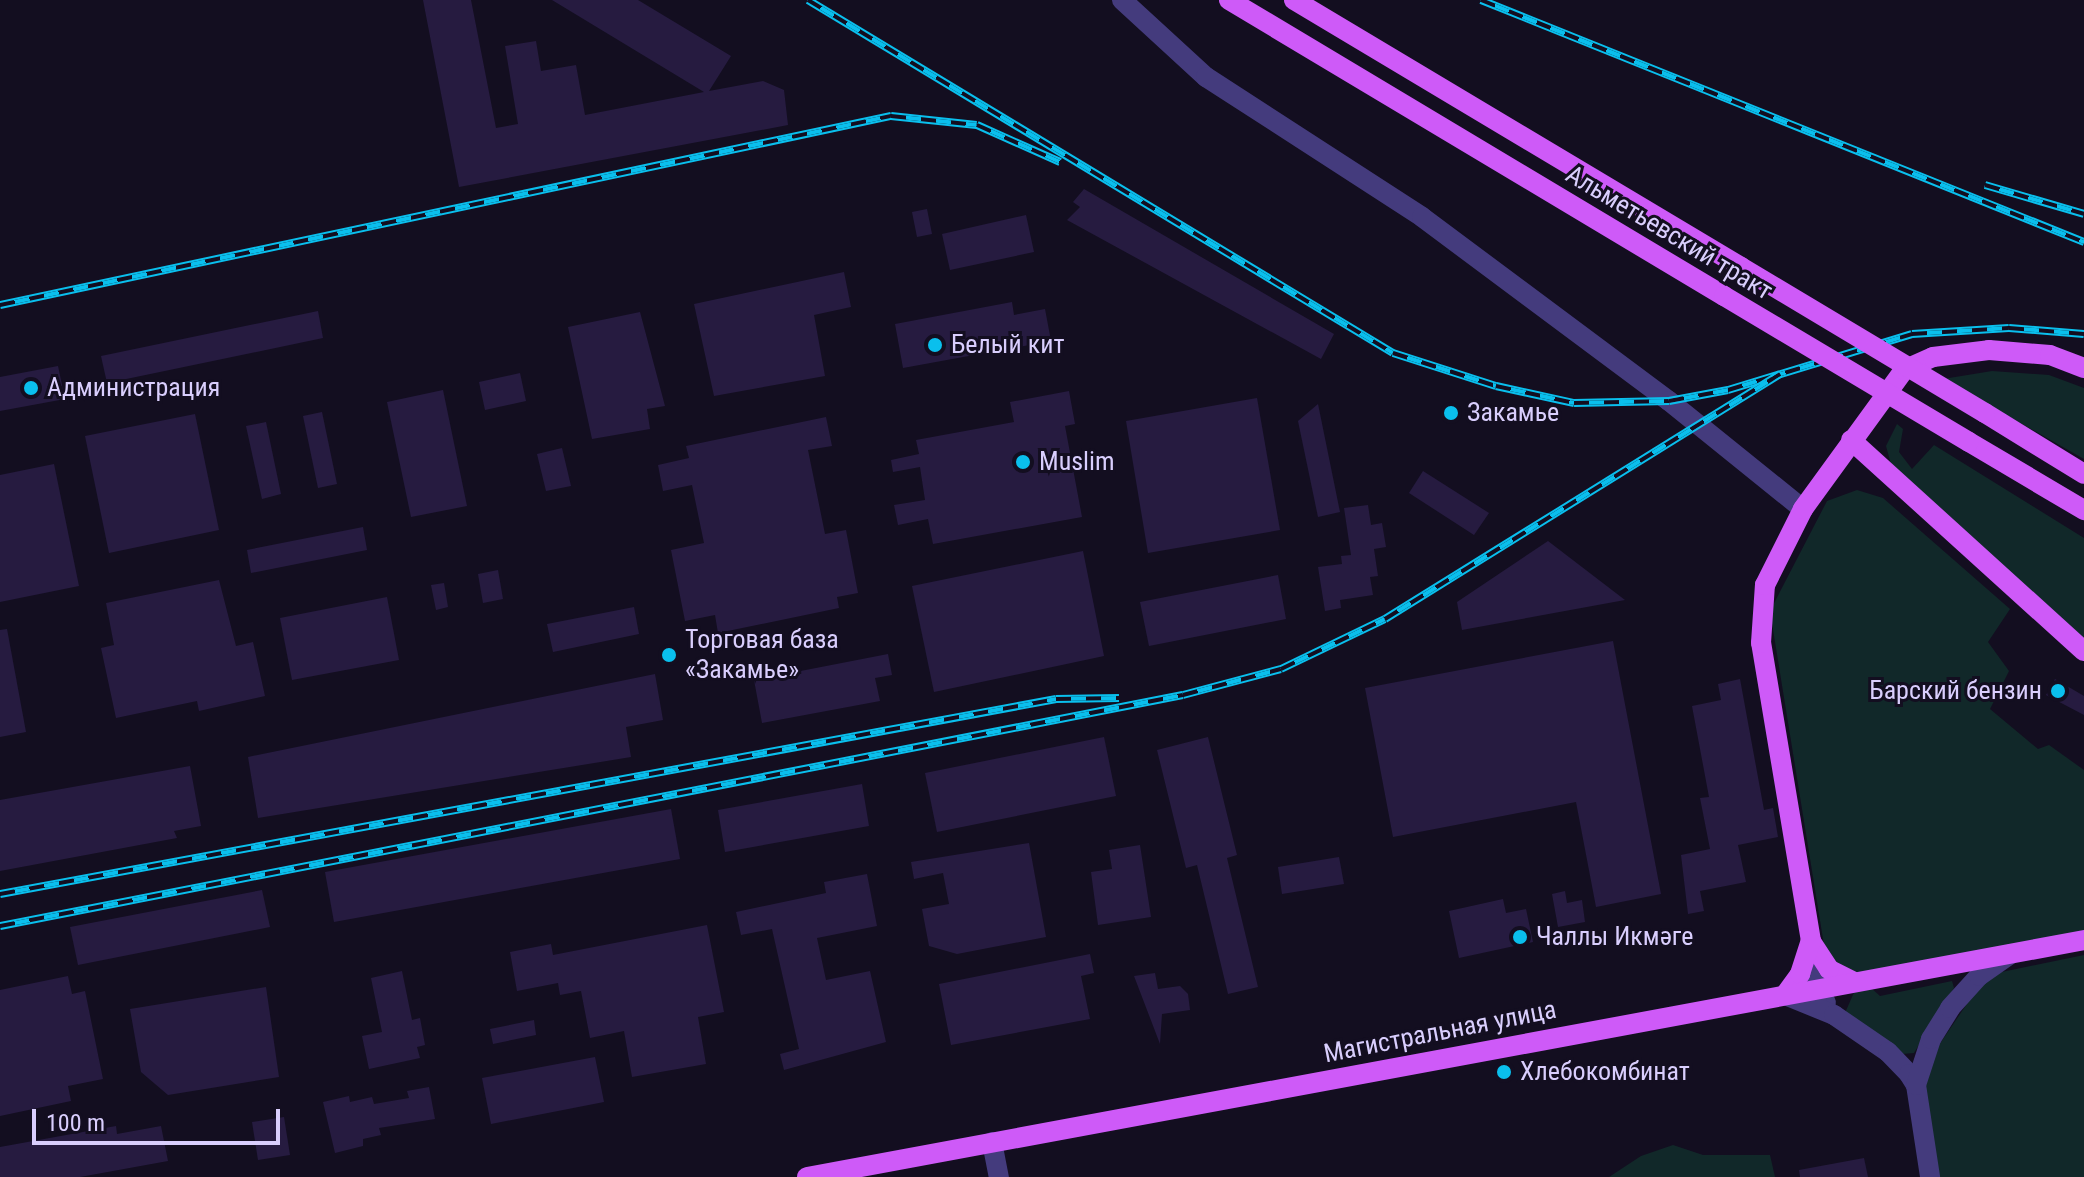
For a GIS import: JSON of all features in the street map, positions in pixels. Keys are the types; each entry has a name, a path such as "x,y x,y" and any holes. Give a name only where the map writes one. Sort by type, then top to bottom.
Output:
{"main road":[{"name":"Альметьевский тракт","path":"1229,0 2084,510"},
{"name":"Альметьевский тракт","path":"1294,0 2084,474"},
{"path":"1854,982 1829,969 1811,941 1760,629 1765,585 1803,509 1904,370 1933,357 1989,350 2050,355 2084,368"},
{"path":"1851,440 2084,651"},
{"name":"Магистральная улица","path":"807,1177 2084,940"},
{"path":"1785,995 1800,974 1811,941"}],"street":[{"path":"1122,0 1206,77 1422,217 1669,401 1803,509"},
{"path":"1811,941 1818,989 1849,1024"},
{"path":"1930,1177 1916,1085 1931,1039 1950,1008 1979,976 2010,954"},
{"path":"1785,995 1820,1006 1849,1024 1888,1052 1916,1085"},
{"path":"992,1142 999,1177"}],"green space":[{"path":"1992,371 2049,375 2084,388 2084,459 1943,379"},
{"path":"1897,424 1903,429 1899,452 1912,469 1934,445 2084,538 2084,642 1892,468 1886,446"},
{"path":"1857,490 1883,498 2010,609 1988,642 2009,671 1990,709 2038,749 2049,745 2084,770 2084,932 1861,975 1841,970 1824,945 1770,611 1827,501"},
{"path":"2084,955 2084,1177 1938,1177 1921,1079 1924,1067 1975,992 1997,973"},
{"path":"1952,981 1954,988 1914,1053 1902,1054 1845,1013 1855,990 1870,987 1880,996"},
{"path":"1673,1145 1703,1155 1770,1155 1775,1177 1609,1177 1641,1156"}],"building":[{"path":"423,0 471,0 496,128 518,124 505,46 536,41 541,71 576,65 585,115 704,92 552,0 638,0 731,56 709,91 763,81 784,90 788,125 459,187"},
{"path":"1084,189 1334,334 1321,359 1067,220 1080,207 1073,202"},
{"path":"927,209 932,234 917,237 912,212"},
{"path":"1026,215 1034,252 950,270 942,234"},
{"path":"844,272 851,307 814,315 825,376 714,396 694,304"},
{"path":"1012,302 1014,315 1045,309 1051,341 903,368 895,324"},
{"path":"318,311 323,338 107,383 101,356"},
{"path":"640,312 665,406 647,409 650,429 592,439 568,327"},
{"name":"Администрация","path":"58,366 65,399 0,411 0,377"},
{"path":"520,373 526,401 485,410 479,382"},
{"path":"443,390 467,506 411,517 387,402"},
{"path":"1069,391 1075,424 1065,426 1082,517 933,544 928,519 898,525 894,505 925,500 920,467 893,472 891,460 919,454 916,440 1014,422 1010,402"},
{"path":"1257,398 1280,530 1148,553 1126,421"},
{"path":"1318,404 1340,512 1318,517 1298,421"},
{"path":"322,412 337,484 318,488 303,416"},
{"path":"195,414 219,530 109,553 85,436"},
{"path":"826,417 832,446 808,450 825,534 846,530 858,593 837,597 839,608 718,633 715,615 685,621 671,550 704,543 692,485 663,491 658,465 689,458 686,446"},
{"path":"266,422 281,494 262,499 246,426"},
{"path":"562,448 571,486 546,491 537,454"},
{"path":"54,464 79,586 0,602 0,475"},
{"path":"1423,471 1489,513 1474,535 1409,493"},
{"path":"1368,505 1371,525 1382,523 1386,547 1374,549 1378,576 1370,577 1373,595 1340,600 1341,608 1325,611 1318,567 1342,564 1341,556 1351,555 1344,508"},
{"path":"363,527 367,550 251,573 247,550"},
{"path":"1548,541 1625,600 1462,630 1457,602"},
{"path":"1083,551 1104,656 934,692 912,586"},
{"path":"498,570 503,599 483,603 478,574"},
{"path":"1278,575 1286,619 1149,646 1140,602"},
{"path":"219,580 236,646 253,642 265,696 199,711 197,701 116,718 101,648 114,645 106,603"},
{"path":"444,583 448,607 436,610 431,585"},
{"path":"387,597 399,660 292,680 280,618"},
{"path":"634,607 639,634 553,652 547,624"},
{"path":"7,629 26,732 0,737 0,630"},
{"path":"1613,641 1661,894 1596,907 1576,802 1393,837 1365,688"},
{"path":"888,654 892,675 875,678 880,701 762,723 754,680"},
{"path":"655,674 663,720 626,727 631,757 258,818 248,757"},
{"path":"1740,679 1764,810 1773,808 1778,837 1738,845 1746,882 1700,891 1704,911 1688,914 1681,855 1710,849 1700,798 1709,797 1692,706 1721,700 1718,684"},
{"path":"2055,679 2084,696 2084,715 2046,695"},
{"path":"1104,737 1116,796 937,832 925,773"},
{"path":"1208,737 1237,855 1227,858 1258,987 1228,994 1197,865 1186,868 1157,750"},
{"path":"190,766 201,826 174,831 177,838 0,871 0,800"},
{"path":"862,784 869,826 725,852 718,810"},
{"path":"671,809 680,859 334,922 325,872"},
{"path":"1029,843 1046,937 957,954 929,946 922,909 949,904 943,873 914,879 911,862"},
{"path":"1140,845 1151,917 1098,925 1091,872 1112,869 1109,850"},
{"path":"1339,857 1344,884 1282,894 1278,867"},
{"path":"867,874 877,926 817,938 826,980 870,971 886,1042 784,1070 780,1054 799,1049 772,929 741,935 736,912 826,893 824,882"},
{"path":"262,890 270,927 78,965 70,927"},
{"path":"1565,891 1567,903 1582,900 1585,922 1558,927 1552,894"},
{"path":"1503,899 1506,913 1526,909 1533,942 1459,958 1449,911"},
{"path":"707,925 724,1012 698,1017 706,1064 632,1077 624,1031 590,1038 581,991 560,995 558,983 517,991 510,952 551,944 553,955"},
{"path":"1090,954 1094,973 1081,976 1090,1019 951,1045 939,984"},
{"path":"402,971 412,1020 420,1018 425,1045 417,1047 420,1058 369,1069 362,1036 382,1032 371,978"},
{"path":"1155,973 1158,989 1180,986 1188,994 1190,1010 1162,1014 1160,1044 1134,976"},
{"path":"68,976 72,994 85,991 103,1079 68,1086 71,1101 0,1116 0,990"},
{"path":"266,987 279,1077 168,1095 141,1072 130,1009"},
{"path":"534,1020 536,1035 493,1044 490,1029"},
{"path":"595,1057 604,1102 491,1124 482,1078"},
{"path":"429,1087 435,1119 379,1128 381,1135 363,1139 363,1146 335,1153 323,1102 349,1096 350,1102 372,1097 374,1104 409,1098 407,1091"},
{"path":"284,1117 290,1155 258,1160 252,1122"},
{"path":"116,1126 117,1134 161,1126 168,1161 80,1177 0,1177 0,1147"},
{"path":"1864,1158 1868,1177 1800,1177 1799,1170"}],"railway":[{"path":"808,0 1393,353 1496,386 1574,403 1669,401 1728,390 1912,334 2009,328 2084,334"},
{"path":"1481,0 2084,242"},
{"path":"0,305 891,116 977,125 1060,162"},
{"path":"1985,185 2084,214"},
{"path":"0,926 1183,695 1281,669 1385,619 1780,374"},
{"path":"0,894 1056,699 1119,698"}],"place":[{"name":"Белый кит","path":"935,345"},
{"name":"Администрация","path":"31,388"},
{"name":"Закамье","path":"1451,413"},
{"name":"Muslim","path":"1023,462"},
{"name":"Торговая база «Закамье»","path":"669,655"},
{"name":"Барский бензин","path":"2058,691"},
{"name":"Чаллы Икмәге","path":"1520,937"},
{"name":"Хлебокомбинат","path":"1504,1072"}]}
